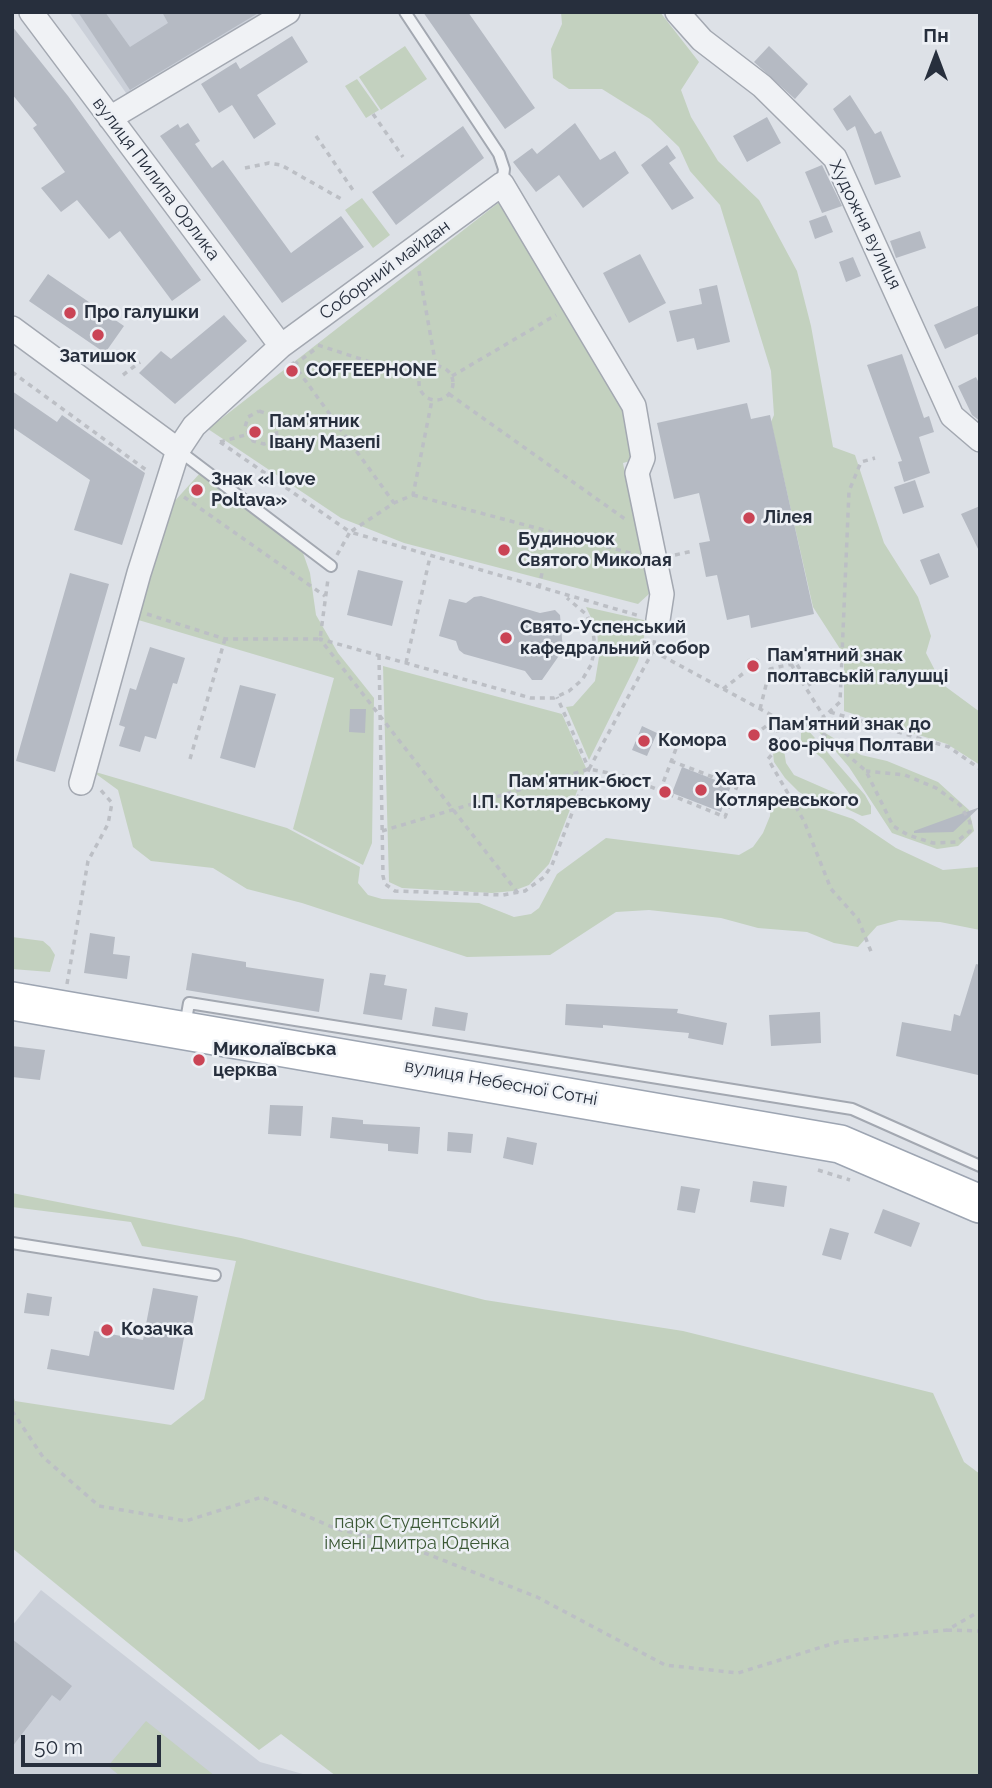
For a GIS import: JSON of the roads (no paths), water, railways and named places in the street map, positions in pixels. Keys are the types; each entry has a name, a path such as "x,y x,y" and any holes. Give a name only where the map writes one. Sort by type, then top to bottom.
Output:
{"main road":[{"name":"вулиця Небесної Сотні","path":"12,1001 840,1144 980,1204"}],"street":[{"name":"вулиця Пилипа Орлика","path":"31,12 281,346"},
{"path":"110,118 288,12"},
{"name":"Художня вулиця","path":"677,12 702,40 762,86 835,158 952,416 980,440"},
{"path":"502,184 634,406 643,458 637,473 662,594 658,620"},
{"name":"Соборний майдан","path":"90,785 130,608 178,450 194,426 281,346 502,184"},
{"path":"12,328 178,450"}],"lane":[{"path":"405,12 499,154 504,169 502,184"},
{"path":"178,450 331,566"},
{"path":"185,1029 189,1003 852,1109 980,1166"},
{"path":"12,1243 215,1275"}],"place":[{"name":"Про галушки","path":"70,313"},
{"name":"Затишок","path":"98,335"},
{"name":"COFFEEPHONE","path":"292,371"},
{"name":"Пам'ятник Івану Мазепі","path":"255,432"},
{"name":"Знак «I love Poltava»","path":"197,490"},
{"name":"Лілея","path":"749,518"},
{"name":"Будиночок Святого Миколая","path":"504,550"},
{"name":"Свято-Успенський кафедральний собор","path":"506,638"},
{"name":"Пам'ятний знак полтавській галушці","path":"753,666"},
{"name":"Пам'ятний знак до 800-річчя Полтави","path":"754,735"},
{"name":"Комора","path":"644,741"},
{"name":"Хата Котляревського","path":"701,790"},
{"name":"Пам'ятник-бюст І.П. Котляревському","path":"665,792"},
{"name":"Миколаївська церква","path":"199,1060"},
{"name":"Козачка","path":"107,1330"}],"park label":[{"name":"парк Студентський імені Дмитра Юденка","path":"417,1533"}]}
